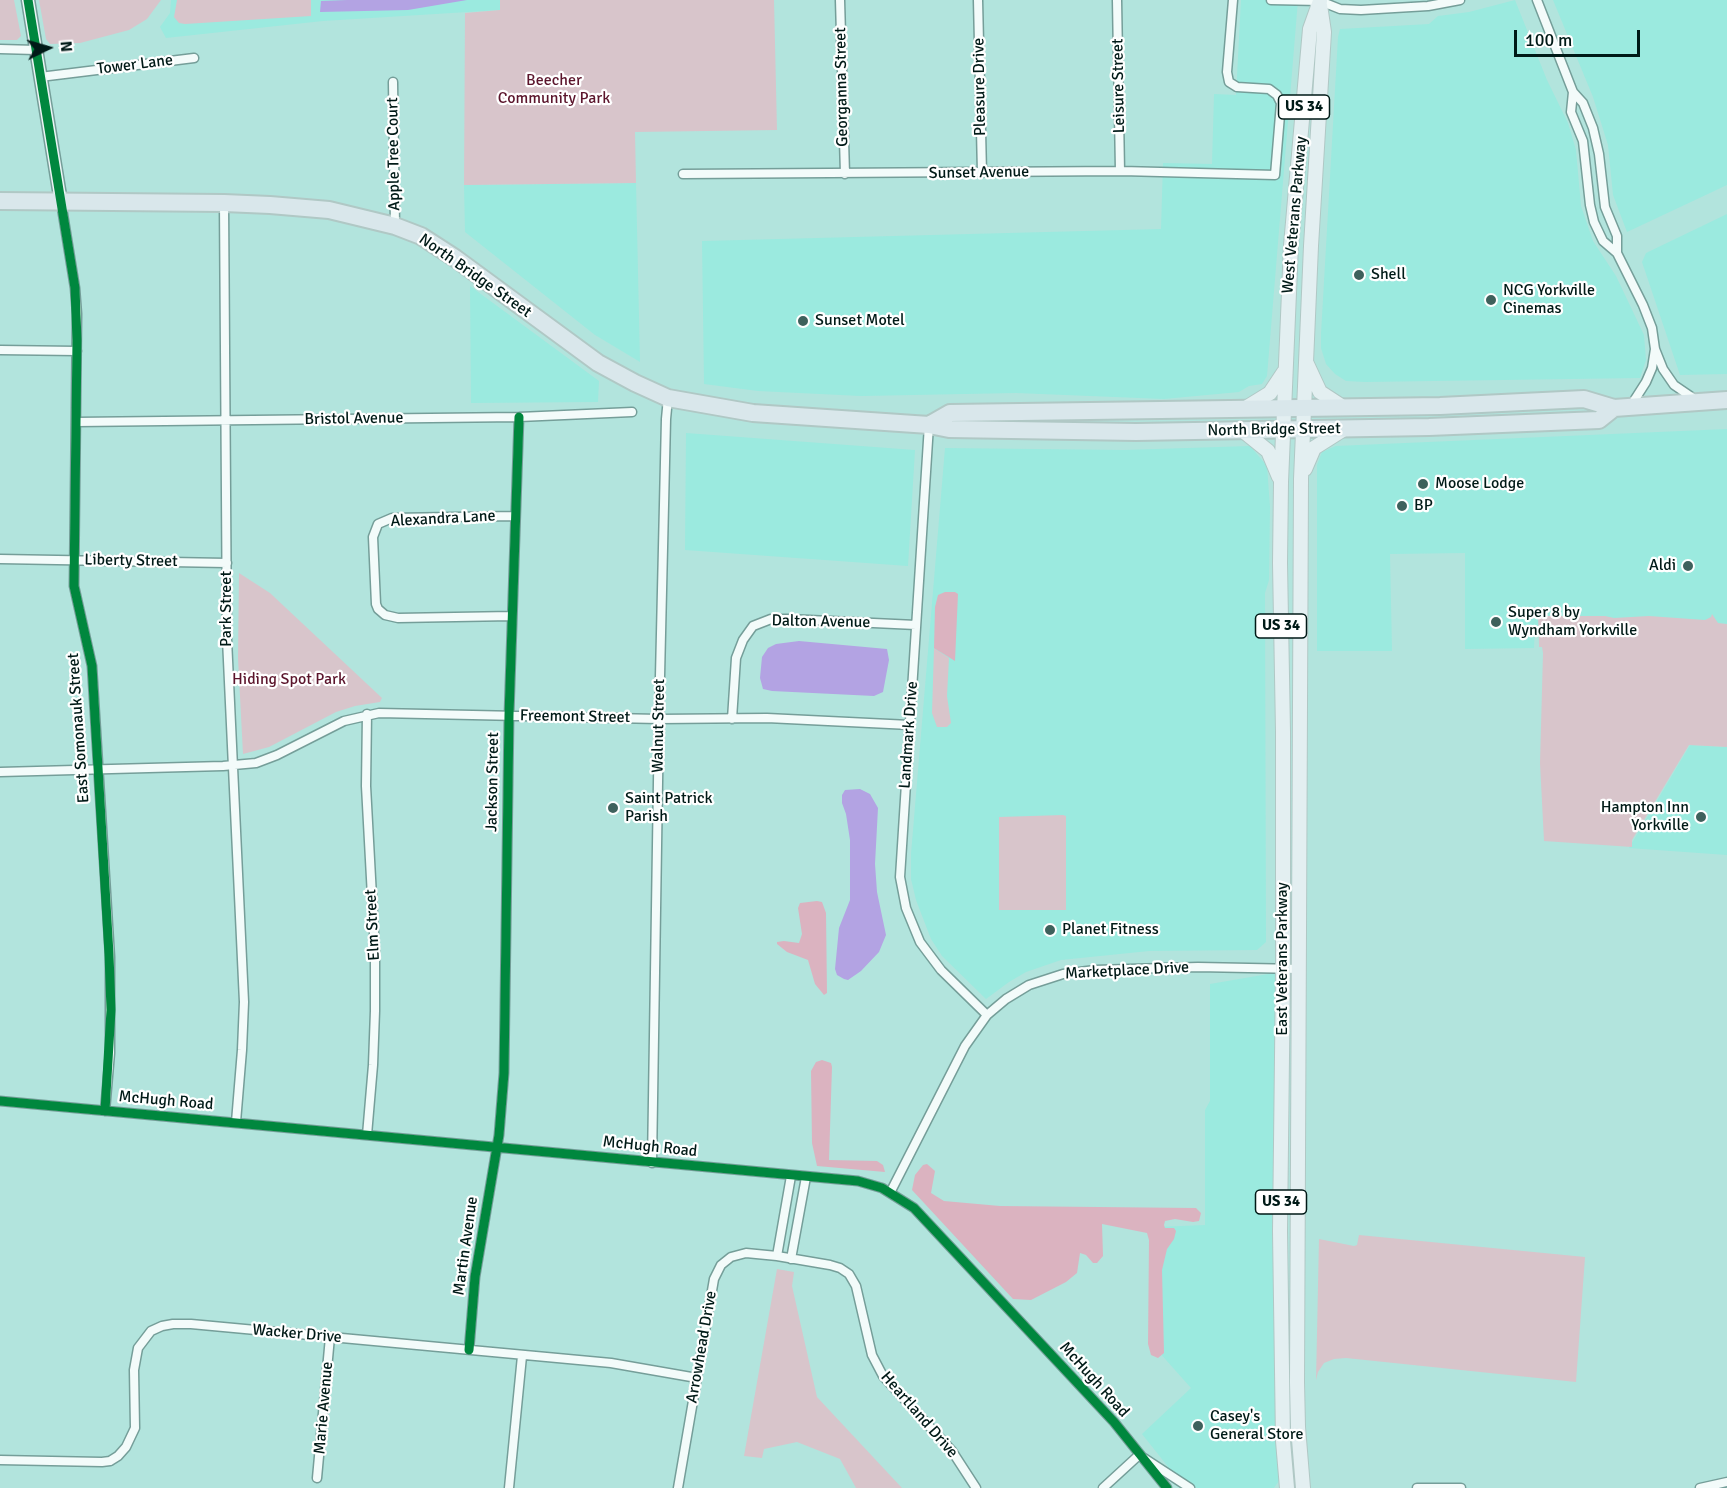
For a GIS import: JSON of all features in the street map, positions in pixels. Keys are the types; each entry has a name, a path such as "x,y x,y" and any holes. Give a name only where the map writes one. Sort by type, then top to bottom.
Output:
{"highway":[{"name":"North Bridge Street","path":"0,201 224,203 329,210 395,226 421,236 455,258 598,363 635,383 668,398 753,413 929,425 949,429 1092,432 1302,430 1599,420 1622,407"},
{"name":"North Bridge Street","path":"929,425 950,413 1440,406 1584,399 1622,407 1727,400"}],"main road":[{"name":"West Veterans Parkway","path":"1302,430 1324,32 1320,0"},
{"name":"West Veterans Parkway","path":"1283,430 1291,245 1310,29 1320,0"},
{"path":"1306,362 1320,392 1345,408"},
{"path":"1242,410 1270,393 1285,370"},
{"path":"1301,479 1314,448 1344,429"},
{"path":"1242,430 1268,451 1281,482"},
{"name":"East Veterans Parkway","path":"1283,430 1280,562 1283,732 1280,1231 1283,1441 1287,1488"},
{"name":"East Veterans Parkway","path":"1302,430 1297,1382 1303,1488"}],"street":[{"path":"28,0 62,202"},
{"name":"Georganna Street","path":"840,0 844,174"},
{"name":"Pleasure Drive","path":"978,0 982,173"},
{"name":"Leisure Street","path":"1117,0 1120,171"},
{"name":"Sunset Avenue","path":"683,174 1120,171 1275,175 1281,103 1277,95 1269,89 1237,87 1229,82 1227,72 1233,0"},
{"path":"1271,0 1320,0 1340,9 1361,10 1420,7 1460,0"},
{"path":"1537,0 1573,92 1583,103 1597,141 1605,207 1617,236 1617,254"},
{"path":"0,49 36,50"},
{"name":"Tower Lane","path":"40,77 194,58"},
{"name":"Apple Tree Court","path":"393,82 395,226"},
{"path":"1573,92 1571,112 1583,141 1594,222 1603,241 1617,254 1652,328 1655,349 1669,380 1698,402"},
{"name":"East Somonauk Street","path":"62,202 75,288 77,351 74,586 92,666 111,989 110,1053 105,1111"},
{"name":"Park Street","path":"224,203 228,684 244,1002 236,1122"},
{"path":"1622,407 1646,381 1652,368 1655,349"},
{"path":"0,350 77,351"},
{"name":"Walnut Street","path":"652,1163 659,719 668,398"},
{"name":"Bristol Avenue","path":"76,422 519,417 632,412"},
{"name":"Jackson Street","path":"497,1147 505,1029 508,716 519,417"},
{"name":"Landmark Drive","path":"929,425 900,877 906,908 914,930 926,951 941,970 987,1015"},
{"name":"Alexandra Lane","path":"512,616 399,618 385,615 376,604 373,537 378,524 392,518 515,516"},
{"name":"Liberty Street","path":"0,559 227,563"},
{"name":"Dalton Avenue","path":"732,719 736,658 743,640 753,626 771,619 916,625"},
{"name":"Freemont Street","path":"0,772 233,766 278,755 344,721 368,714 389,712 659,719 777,718 910,725"},
{"name":"Elm Street","path":"367,1135 375,1011 375,952 366,786 368,714"},
{"name":"Marketplace Drive","path":"890,1192 965,1046 987,1015 1006,999 1029,985 1073,972 1134,968 1300,969"},
{"name":"McHugh Road","path":"0,1101 858,1181 882,1188 914,1208 1114,1422 1167,1488"},
{"name":"Martin Avenue","path":"469,1350 475,1278 497,1147"},
{"path":"777,1256 791,1176"},
{"path":"791,1259 806,1177"},
{"name":"Arrowhead Drive","path":"678,1488 714,1279 721,1265 731,1257 746,1253 777,1256"},
{"name":"Heartland Drive","path":"777,1256 831,1266 849,1274 856,1286 869,1343 877,1366 890,1385 952,1451 976,1488"},
{"name":"Wacker Drive","path":"0,1460 102,1462 110,1461 118,1456 126,1448 135,1428 134,1361 138,1348 151,1331 162,1326 191,1324 469,1350 611,1364 697,1378"},
{"name":"Marie Avenue","path":"317,1478 330,1337"},
{"path":"509,1488 522,1356"},
{"path":"1103,1488 1139,1455"},
{"name":"McHugh Road","path":"1139,1455 1190,1488"},
{"path":"1700,1488 1727,1482"},
{"path":"1417,1488 1461,1488"}],"shaded area":[{"path":"171,0 500,0 500,10 323,21 166,38 160,27 170,13"},
{"path":"467,0 408,10 320,12 321,1"},
{"path":"1241,0 1298,0 1267,376 1262,384 1249,386 1239,392 1164,399 1016,393 861,396 758,391 704,384 702,241 1161,229 1163,163 1212,164 1214,94 1236,95"},
{"path":"1515,0 1547,80 1568,123 1576,150 1581,206 1593,241 1616,276 1644,335 1646,360 1640,378 1346,381 1326,364 1321,348 1340,29 1429,24 1438,16 1469,12"},
{"path":"1553,0 1727,0 1727,185 1627,232 1613,195 1608,145 1593,97"},
{"path":"636,183 640,362 595,335 465,232 464,185"},
{"path":"1727,214 1727,374 1680,375 1642,262 1646,253"},
{"path":"470,286 599,381 598,402 471,403"},
{"path":"1727,429 1727,625 1535,627 1534,648 1465,649 1465,553 1390,554 1392,651 1317,651 1317,465 1322,452 1336,446"},
{"path":"686,433 915,450 908,566 685,550"},
{"path":"1250,446 1267,466 1270,507 1269,580 1265,593 1266,942 1257,950 1149,951 1061,960 1026,972 986,999 942,956 931,939 916,900 911,879 911,854 945,448 1124,450"},
{"path":"945,592 958,594 955,661 934,648 935,607 938,595"},
{"path":"799,641 887,649 889,660 883,692 874,696 763,689 760,678 762,657 768,648 776,644"},
{"path":"1690,745 1727,747 1727,855 1629,848"},
{"path":"860,789 870,794 878,808 875,864 877,892 886,935 879,952 861,971 848,980 837,975 835,969 839,928 850,900 850,840 842,795 845,790"},
{"path":"822,902 826,913 827,993 824,995 815,984 808,960 787,952 777,944 777,942 784,941 799,943 802,934 798,908 800,903"},
{"path":"1280,972 1281,1478 1274,1488 1197,1488 1173,1473 1142,1434 1191,1388 1158,1351 1157,1227 1205,1225 1205,1110 1210,1101 1210,984"},
{"path":"822,1060 831,1063 832,1067 829,1160 877,1161 883,1165 885,1172 817,1166 812,1143 811,1071 816,1062"},
{"path":"927,1164 935,1171 931,1193 944,1201 1000,1206 1196,1208 1201,1213 1199,1221 1175,1219 1165,1221 1164,1225 1165,1228 1174,1228 1176,1231 1167,1249 1162,1270 1164,1353 1158,1358 1151,1355 1148,1344 1149,1240 1147,1233 1102,1224 1103,1256 1097,1263 1093,1263 1086,1255 1080,1253 1077,1273 1066,1282 1031,1300 1013,1299 912,1190 915,1175 923,1165"}],"green space":[{"path":"0,0 14,0 21,36 17,40 0,40"},
{"path":"39,0 161,0 147,19 129,30 80,43 50,44 46,39"},
{"path":"177,0 311,0 311,16 185,24 179,23 174,17"},
{"name":"Beecher Community Park","path":"500,0 774,0 777,130 635,132 636,183 464,185 465,13 500,10"},
{"name":"Hiding Spot Park","path":"239,573 270,593 382,698 380,702 336,712 269,747 243,754 238,658"},
{"path":"1712,614 1718,623 1727,624 1727,747 1689,745 1632,840 1632,847 1544,841 1540,763 1543,653 1542,647 1539,647 1538,616 1614,618 1649,616 1705,620"},
{"path":"934,648 949,658 947,696 951,723 947,727 937,727 932,713"},
{"path":"1066,816 1066,910 999,910 999,817"},
{"path":"1359,1235 1585,1257 1576,1382 1346,1358 1324,1363 1316,1380 1319,1239 1354,1246 1357,1245"},
{"path":"777,1269 794,1272 792,1286 817,1397 902,1488 856,1488 840,1459 797,1442 764,1449 762,1458 744,1456"}],"cycle path":[{"path":"28,0 75,288 77,340 74,586 92,666 111,1010 105,1111"},
{"path":"469,1350 475,1277 499,1135 504,1073 509,715 519,417"},
{"path":"0,1101 858,1181 882,1188 914,1208 1114,1422 1167,1488"}],"place":[{"name":"Shell","path":"1359,275"},
{"name":"NCG Yorkville Cinemas","path":"1491,300"},
{"name":"Sunset Motel","path":"803,321"},
{"name":"Moose Lodge","path":"1423,484"},
{"name":"BP","path":"1402,506"},
{"name":"Aldi","path":"1688,566"},
{"name":"Super 8 by Wyndham Yorkville","path":"1496,622"},
{"name":"Saint Patrick Parish","path":"613,808"},
{"name":"Hampton Inn Yorkville","path":"1701,817"},
{"name":"Planet Fitness","path":"1050,930"},
{"name":"Casey's General Store","path":"1198,1426"}]}
